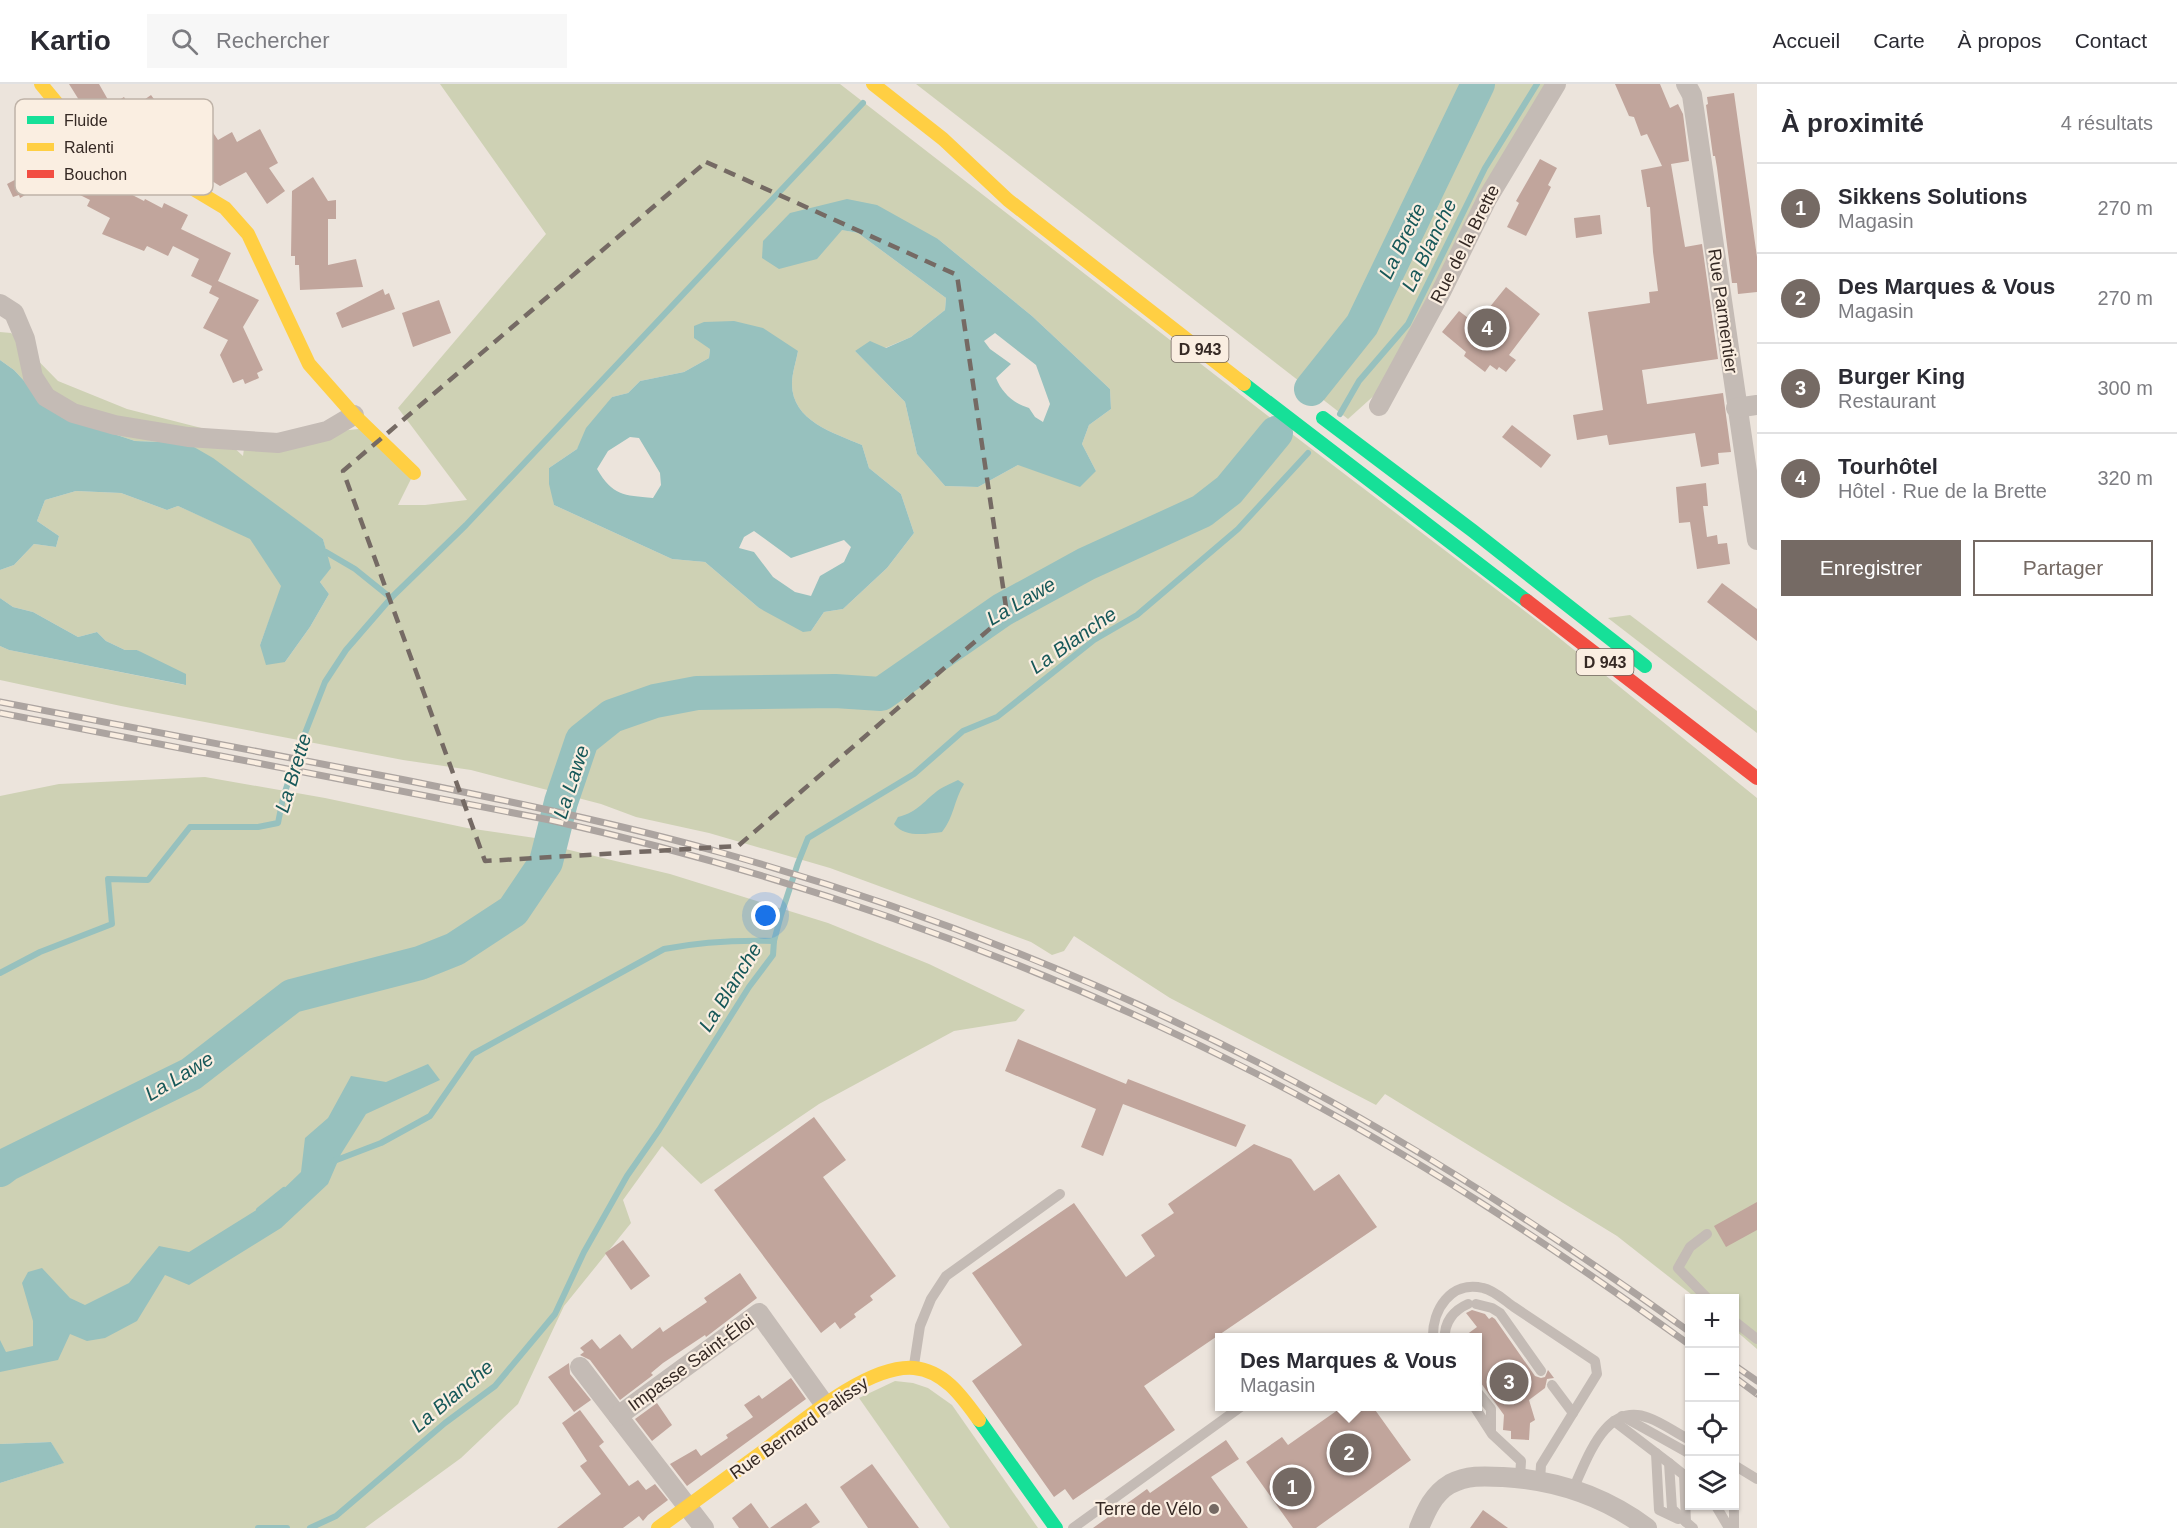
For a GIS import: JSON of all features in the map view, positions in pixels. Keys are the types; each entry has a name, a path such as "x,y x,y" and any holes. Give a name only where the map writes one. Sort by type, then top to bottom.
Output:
{"main road":[{"path":"41,84 53,99"},
{"name":"D 943","path":"873,84 943,139 1017,207 1269,404 1757,778"},
{"name":"D 943","path":"943,139 1007,180"},
{"path":"203,195 225,208 248,234 309,364 354,415 414,473"},
{"name":"D 943","path":"1310,409 1473,531 1656,675"},
{"path":"914,1367 929,1370 945,1379 959,1392 1056,1528"},
{"name":"Rue Bernard Palissy","path":"658,1528 844,1392 875,1375 914,1367"}],"street":[{"name":"Rue de la Brette","path":"1379,406 1435,303 1487,199 1556,84"},
{"name":"Rue Parmentier","path":"1686,84 1692,95 1757,540"},
{"path":"0,304 14,313 26,339 33,377 46,397 73,413 115,425 188,438 278,442 327,431 354,415"},
{"path":"1736,408 1757,405"},
{"name":"Impasse Saint-Éloi","path":"618,1416 759,1313 825,1405"},
{"path":"580,1367 704,1528"},
{"path":"1419,1528 1428,1505 1449,1485 1472,1475 1530,1479 1573,1489 1629,1514 1647,1528"}],"lane":[{"path":"914,1367 920,1326 931,1299 946,1276 1060,1194"},
{"path":"1702,1294 1678,1268 1690,1246 1707,1234"},
{"path":"1433,1333 1434,1316 1440,1304 1450,1294 1462,1288 1485,1288 1595,1361 1597,1374 1542,1465 1530,1479 1521,1461 1491,1431 1477,1411"},
{"path":"1444,1333 1453,1313 1472,1304 1492,1308 1500,1313 1541,1371"},
{"path":"1739,1325 1757,1339"},
{"path":"1552,1385 1573,1413"},
{"path":"1482,1398 1491,1409 1491,1431"},
{"path":"1073,1528 1236,1411"},
{"path":"1573,1489 1600,1433 1627,1414 1648,1417 1685,1438"},
{"path":"1618,1419 1684,1475 1690,1525"},
{"path":"1618,1419 1685,1452"},
{"path":"1656,1453 1659,1510 1690,1525"},
{"path":"1739,1469 1757,1479"},
{"path":"1719,1510 1731,1528"},
{"path":"1727,1510 1731,1528"},
{"path":"1731,1528 1733,1510"}],"highlighted area":[{"path":"706,162 957,275 1007,614 738,846 485,861 343,471"}],"green space":[{"path":"440,84 840,84 1259,409 1547,628 1757,798 1757,1349 1739,1333 1739,1294 1691,1294 1617,1236 1385,1094 1376,1105 1170,998 1074,936 1064,951 1052,955 1031,942 830,868 709,833 636,817 601,804 471,770 403,760 121,706 0,680 0,646 9,650 185,685 137,650 125,650 106,641 97,632 78,637 33,612 13,607 0,598 0,570 14,565 34,544 56,547 59,536 37,521 45,500 76,491 121,493 167,510 178,506 250,538 282,586 260,645 285,662 310,627 329,594 320,582 330,568 323,539 187,443 135,441 66,418 41,399 14,370 0,360 0,332 11,333 58,381 127,409 217,432 243,456 245,441 368,428 414,473 398,505 425,505 467,500 398,408 546,234","holes":["842,230 938,239 1032,316 1110,389 1111,409 1089,425 1082,444 1096,471 1018,465 978,487 945,486 917,454 905,402 855,351 885,348 911,337 945,310 946,298 858,233","710,349 798,351 792,384 794,397 799,407 816,424 862,445 869,468 901,494 914,533 887,568 843,609 824,612 811,631 759,608 705,562 672,559 554,505 549,468 577,449 612,397 628,393 640,381 684,372 709,358"]},
{"path":"916,84 1549,84 1378,392 1348,419"},
{"path":"1630,615 1757,711 1757,733 1608,618"},
{"path":"205,777 325,798 467,828 542,839 561,848 670,874 828,923 929,964 1025,1010 1016,1021 954,1031 819,1104 701,1184 662,1146 623,1200 631,1223 564,1306 518,1404 461,1458 365,1528 0,1528 0,1483 63,1463 51,1442 0,1444 0,796 59,784"},
{"path":"895,1381 928,1388 952,1405 1038,1528 950,1528 859,1398"}],"water":[{"path":"847,199 877,205 938,239 1032,316 1110,389 1111,409 1089,425 1082,444 1096,471 1080,487 1018,465 978,487 945,486 917,454 905,402 855,351 870,341 886,348 911,337 945,310 946,298 858,233 842,230 817,259 779,269 762,258 763,241 790,213","holes":["995,333 1036,365 1050,404 1043,422 1035,417 1029,408 1014,401 1005,393 996,378 1011,364 990,349 984,341"]},
{"path":"734,321 763,328 798,351 792,384 794,397 799,407 816,424 862,445 869,468 901,494 914,533 887,568 843,609 824,612 811,631 803,632 759,608 705,562 672,559 554,505 549,484 549,468 577,449 586,428 612,397 628,393 640,381 684,372 709,358 710,349 694,338 694,326 704,322","holes":["630,437 639,438 660,473 661,485 653,498 626,495 614,489 597,469 608,451","754,531 791,558 844,540 851,547 844,562 820,576 811,596 795,592 773,577 754,552 739,548 744,537"]},
{"path":"0,360 14,370 41,399 66,418 135,441 187,443 213,458 323,539 331,568 320,582 329,594 310,627 285,662 266,665 260,645 281,586 250,539 178,506 167,510 121,493 76,491 45,500 37,521 59,536 56,547 34,544 14,565 0,570"},
{"path":"0,598 13,607 33,612 78,637 97,632 106,641 125,650 137,650 186,674 186,685 9,650 0,646"},
{"path":"958,780 964,784 942,832 910,833 894,824 898,817 911,812 940,789"},
{"path":"428,1064 440,1080 366,1114 341,1154 328,1184 281,1228 189,1285 165,1275 137,1321 105,1338 87,1341 70,1334 58,1360 0,1372 0,1340 6,1352 33,1346 33,1321 22,1283 28,1272 42,1268 70,1298 85,1305 129,1283 159,1246 189,1252 271,1201 301,1172 305,1138 328,1118 351,1076 386,1082"},
{"path":"51,1442 64,1463 0,1483 0,1444"}],"building":[{"path":"69,84 99,84 108,99 78,99"},
{"path":"1615,84 1660,84 1670,108 1678,104 1683,114 1689,161 1671,164 1685,247 1702,244 1718,359 1642,370 1647,404 1723,393 1731,452 1718,453 1719,464 1701,467 1695,433 1609,445 1607,435 1577,440 1573,415 1603,410 1588,312 1650,303 1649,292 1658,291 1650,207 1647,207 1641,170 1662,166 1647,134 1641,136 1634,117 1629,116"},
{"path":"1734,93 1757,257 1757,292 1738,294 1737,283 1732,283 1706,105 1708,104 1707,97"},
{"path":"260,129 278,163 269,168 285,191 267,204 246,172 220,186 213,182 213,132 218,140 232,132 237,142"},
{"path":"1540,159 1557,168 1548,185 1551,187 1526,236 1507,227 1519,203 1516,201"},
{"path":"313,177 328,201 336,200 336,219 328,219 328,265 356,259 363,287 300,290 299,265 295,265 295,256 291,256 292,191"},
{"path":"15,180 15,195 19,195 13,197 7,184"},
{"path":"80,195 132,195 162,208 164,203 188,215 181,229 231,253 218,281 259,300 243,327 263,370 257,373 259,378 245,384 243,379 233,383 220,355 228,340 203,328 219,298 209,293 212,286 191,276 199,259 173,246 168,256 147,246 144,251 102,234 110,218 87,206 90,200"},
{"path":"1600,215 1602,234 1576,238 1574,218"},
{"path":"1506,287 1540,314 1509,355 1516,360 1506,372 1490,365 1485,372 1464,356 1466,352 1442,332 1459,311 1476,324"},
{"path":"383,289 385,295 389,293 395,309 342,328 336,313"},
{"path":"439,300 451,333 413,347 402,313"},
{"path":"1512,425 1551,455 1541,468 1502,437"},
{"path":"1706,483 1708,506 1703,506 1707,537 1717,535 1718,544 1727,543 1730,564 1697,569 1690,522 1679,523 1676,487"},
{"path":"1722,583 1757,609 1757,641 1707,602"},
{"path":"1018,1039 1126,1084 1128,1079 1246,1125 1236,1147 1123,1104 1103,1156 1081,1147 1096,1109 1005,1071"},
{"path":"814,1117 846,1160 823,1177 896,1276 870,1296 873,1300 854,1314 856,1317 840,1329 835,1322 821,1333 714,1190"},
{"path":"1254,1144 1291,1159 1314,1191 1339,1174 1377,1227 1222,1333 1215,1333 1215,1338 1144,1386 1175,1430 1073,1500 1065,1489 1054,1497 972,1381 1022,1345 972,1273 1074,1203 1126,1277 1155,1256 1141,1235 1174,1213 1168,1204"},
{"path":"1757,1202 1757,1230 1726,1247 1714,1226"},
{"path":"623,1240 650,1276 631,1290 605,1253"},
{"path":"740,1273 757,1298 706,1337 705,1335 663,1363 651,1373 653,1375 620,1400 590,1360 580,1355 584,1352 580,1348 592,1339 600,1349 620,1334 632,1349 660,1327 663,1332 707,1302 704,1298"},
{"path":"1472,1310 1485,1314 1489,1319 1492,1317 1495,1319 1535,1376 1545,1377 1548,1370 1554,1378 1547,1379 1545,1388 1529,1400 1535,1420 1530,1423 1529,1440 1511,1439 1511,1431 1503,1430 1504,1415 1482,1385 1482,1333 1469,1333 1477,1327 1466,1313"},
{"path":"569,1363 570,1374 591,1400 574,1412 548,1377"},
{"path":"791,1378 806,1399 687,1486 670,1464 696,1449 701,1456 728,1438 726,1435 753,1417 744,1405 759,1395 762,1399"},
{"path":"657,1403 672,1425 652,1441 635,1419"},
{"path":"580,1410 604,1442 599,1446 629,1486 638,1480 646,1490 655,1484 668,1500 643,1521 639,1516 623,1528 557,1528 601,1494 580,1466 587,1461 562,1423"},
{"path":"1336,1411 1376,1411 1411,1460 1316,1528 1293,1528 1246,1462 1282,1437 1288,1445"},
{"path":"1226,1440 1239,1459 1211,1477 1248,1528 1093,1528 1147,1489 1150,1493"},
{"path":"872,1464 919,1528 868,1528 840,1487"},
{"path":"751,1503 769,1528 739,1528 732,1518"},
{"path":"806,1503 820,1522 811,1528 770,1528"},
{"path":"1483,1510 1508,1528 1470,1528"}],"waterway":[{"name":"La Brette","path":"1311,389 1362,325 1478,84"},
{"name":"La Blanche","path":"1340,414 1359,381 1408,324 1485,168 1537,84"},
{"name":"La Brette","path":"0,973 40,952 112,924 108,879 148,880 190,827 258,827 278,823 283,798 300,746 325,682 346,650 391,598 466,525 863,103"},
{"name":"La Lawe","path":"0,1170 191,1074 292,996 420,963 455,949 513,911 546,862 561,802 582,740 612,716 655,701 697,693 835,691 881,694 1002,610 1086,564 1202,511 1229,490 1276,433"},
{"name":"La Blanche","path":"310,1528 336,1516 445,1423 495,1386 555,1314 584,1252 627,1176 659,1130 749,987 773,955 781,915 808,838 914,774 963,731 997,717 1094,640 1137,615 1238,529 1308,453"},
{"path":"326,552 355,569 391,598"},
{"path":"334,1161 381,1143 430,1116 473,1054 664,949 718,942 774,941"},
{"path":"259,1210 284,1190"},
{"name":"La Blanche","path":"258,1528 287,1528"}],"railway":[{"path":"0,702 405,780 606,823 795,874 932,920 1067,973 1133,1002 1319,1095 1481,1191 1685,1329"},
{"path":"0,713 550,820 733,867 913,925 1001,959 1174,1033 1315,1105 1425,1168 1533,1236 1685,1341"},
{"path":"1739,1368 1757,1381"},
{"path":"1739,1381 1757,1394"}],"traffic: fast":[{"path":"1244,384 1527,601"},
{"path":"1323,418 1473,531 1645,666"},
{"path":"979,1420 1056,1528"}],"traffic: slow":[{"path":"41,84 53,99"},
{"path":"873,84 943,139 1008,200 1244,384"},
{"path":"203,195 225,208 248,234 309,364 354,415 414,473"},
{"path":"658,1528 834,1398 875,1376 895,1369 914,1368 935,1374 952,1387 979,1420"}],"traffic: jam":[{"path":"1527,601 1757,778"}],"place":[{"name":"Tourhôtel","path":"1487,328"},
{"name":"Burger King","path":"1509,1382"},
{"name":"Des Marques & Vous","path":"1349,1453"},
{"name":"Sikkens Solutions","path":"1292,1487"},
{"name":"Terre de Vélo","path":"1214,1509"}]}
